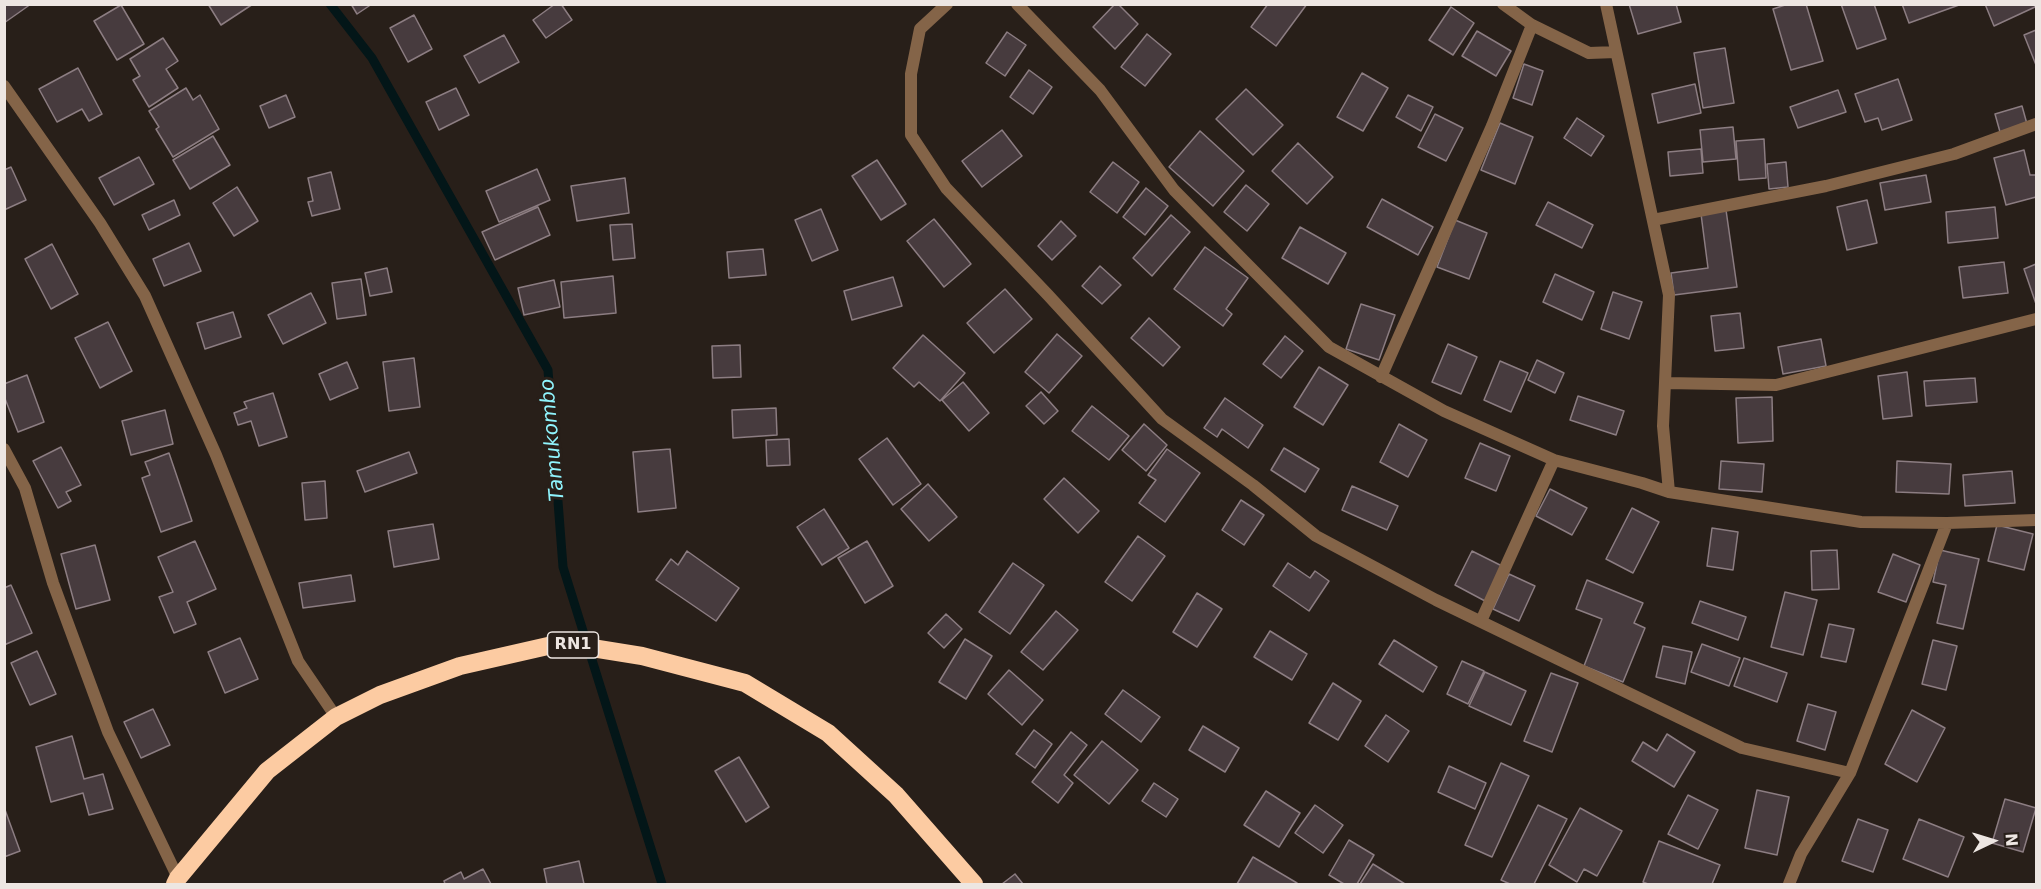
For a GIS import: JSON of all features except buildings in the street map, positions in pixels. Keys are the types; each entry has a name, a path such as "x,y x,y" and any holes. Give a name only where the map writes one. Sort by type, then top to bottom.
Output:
{"highway":[{"name":"RN1","path":"177,881 267,771 336,717 380,695 460,666 561,643 642,656 745,683 828,733 896,795 974,885"}],"street":[{"path":"947,4 920,29 911,74 912,135 946,188 1162,419 1253,485 1316,536 1436,600 1742,748 1850,773"},
{"path":"1017,4 1100,90 1174,190 1329,347 1444,411 1554,460 1669,492 1861,522 1947,523 2037,520"},
{"path":"1503,4 1532,25 1588,53 1616,52"},
{"path":"1606,4 1669,295 1663,426 1669,492"},
{"path":"1381,377 1492,126 1532,25"},
{"path":"4,86 100,223 145,296 216,455 298,661 336,717"},
{"path":"1653,220 1826,186 1954,154 2033,126 2037,139"},
{"path":"1666,383 1776,385 2037,319"},
{"path":"4,449 25,488 53,583 108,732 177,881"},
{"path":"1481,621 1554,460"},
{"path":"1789,885 1801,854 1850,773 1947,523"}],"waterway":[{"name":"Tamukombo","path":"330,4 372,58 548,370 563,567 662,884"}]}
